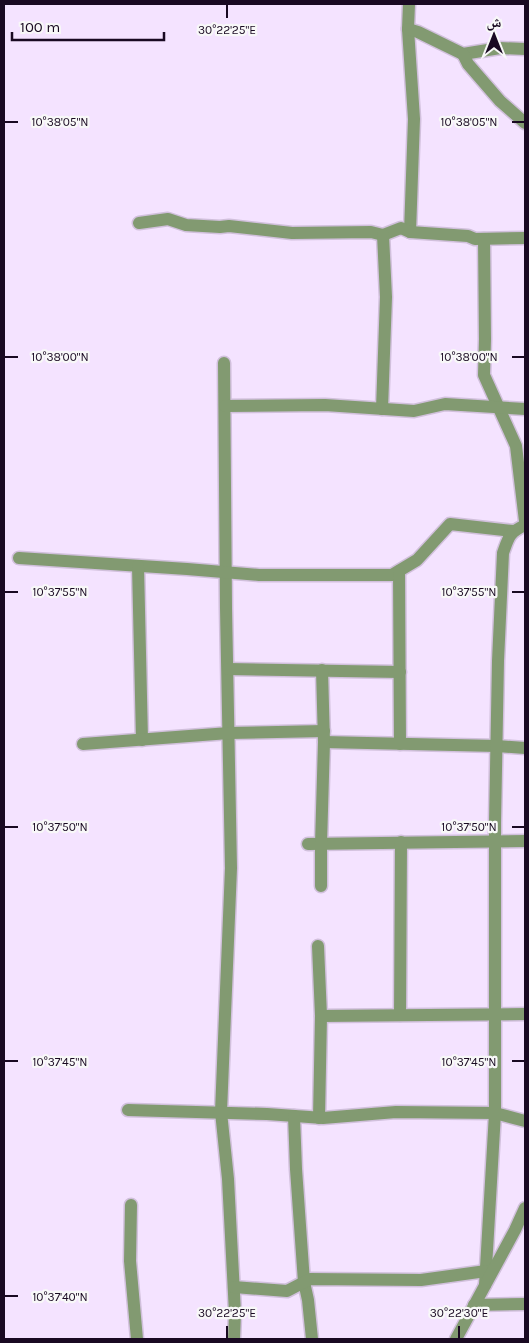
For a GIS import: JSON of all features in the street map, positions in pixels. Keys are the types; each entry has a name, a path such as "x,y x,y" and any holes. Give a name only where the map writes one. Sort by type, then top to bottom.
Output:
{"street":[{"path":"409,4 408,30 414,119 410,232"},
{"path":"408,30 418,32 464,54 500,48 525,49"},
{"path":"464,54 468,64 500,101 525,124"},
{"path":"139,223 168,218 186,225 229,226 292,233 371,232 383,236 401,228 410,232 468,236 475,239 525,238"},
{"path":"382,409 386,297 383,236"},
{"path":"484,239 484,375 516,446 525,521"},
{"path":"224,363 231,868 221,1112 228,1179 236,1313 234,1339"},
{"path":"225,406 325,405 414,411 445,404 525,409"},
{"path":"19,558 259,574 392,575 417,560 450,524 513,530 525,524"},
{"path":"485,1285 495,1114 495,840 498,662 503,552 513,530"},
{"path":"138,566 142,740"},
{"path":"399,571 400,744"},
{"path":"228,668 400,672"},
{"path":"321,886 314,844 324,736 322,670"},
{"path":"82,744 229,733 324,736 400,744 525,748"},
{"path":"314,844 525,840"},
{"path":"400,1015 401,842"},
{"path":"318,946 321,1016 319,1118"},
{"path":"321,1016 525,1014"},
{"path":"128,1110 221,1112 319,1118 396,1112 495,1114 525,1121"},
{"path":"294,1116 304,1282 312,1339"},
{"path":"131,1205 130,1261 136,1339"},
{"path":"456,1339 485,1285 520,1230 525,1208"},
{"path":"234,1287 288,1291 310,1279 421,1280 486,1271"},
{"path":"474,1305 525,1304"}]}
